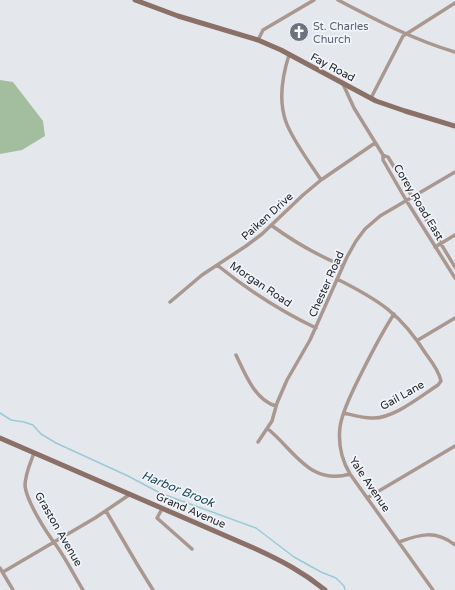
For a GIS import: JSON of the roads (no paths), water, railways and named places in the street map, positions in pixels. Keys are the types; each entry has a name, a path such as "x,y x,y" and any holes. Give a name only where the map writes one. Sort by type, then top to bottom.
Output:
{"street":[{"name":"Fay Road","path":"135,0 178,16 258,40 371,98 405,111 455,126"},
{"path":"258,40 263,30 314,0"},
{"path":"338,0 405,33 455,52"},
{"path":"371,98 400,39 405,33 455,3"},
{"path":"289,55 284,70 282,85 282,105 286,122 321,180"},
{"name":"Corey Road East","path":"343,84 354,108 383,155 383,160 406,200 455,278"},
{"name":"Paiken Drive","path":"170,302 196,280 246,246 321,180 375,143"},
{"name":"Corey Road East","path":"383,155 388,157 455,267"},
{"name":"Chester Road","path":"258,442 272,421 276,406 288,380 316,328 337,279 356,241 365,229 380,216 455,172"},
{"path":"271,225 293,241 323,258 343,266"},
{"path":"435,247 455,235"},
{"name":"Morgan Road","path":"217,265 269,303 316,328"},
{"path":"337,279 371,297 394,314 418,340 455,318"},
{"name":"Yale Avenue","path":"394,314 372,351 344,413 340,427 339,443 342,459 350,474 433,590"},
{"name":"Gail Lane","path":"344,413 379,418 392,413 438,385 441,379 418,340"},
{"path":"236,355 256,392 263,399 276,406"},
{"path":"268,429 279,438 307,467 318,474 330,477 350,474"},
{"name":"Grand Avenue","path":"0,438 128,495 256,549 292,566 311,578 325,590"},
{"path":"367,498 455,446"},
{"name":"Graston Avenue","path":"34,453 26,478 26,487 29,499 83,590"},
{"path":"3,572 106,511 128,495"},
{"path":"162,509 157,518 192,549"},
{"path":"106,511 153,590"},
{"path":"399,542 415,536 430,534 447,539 455,545"},
{"path":"0,568 13,590"}],"waterway":[{"name":"Harbor Brook","path":"0,413 11,420 33,425 41,434 56,443 128,476 160,493 256,528 294,557 321,572 336,578 344,586 345,590"}],"place":[{"name":"St. Charles Church","path":"299,32"}]}
